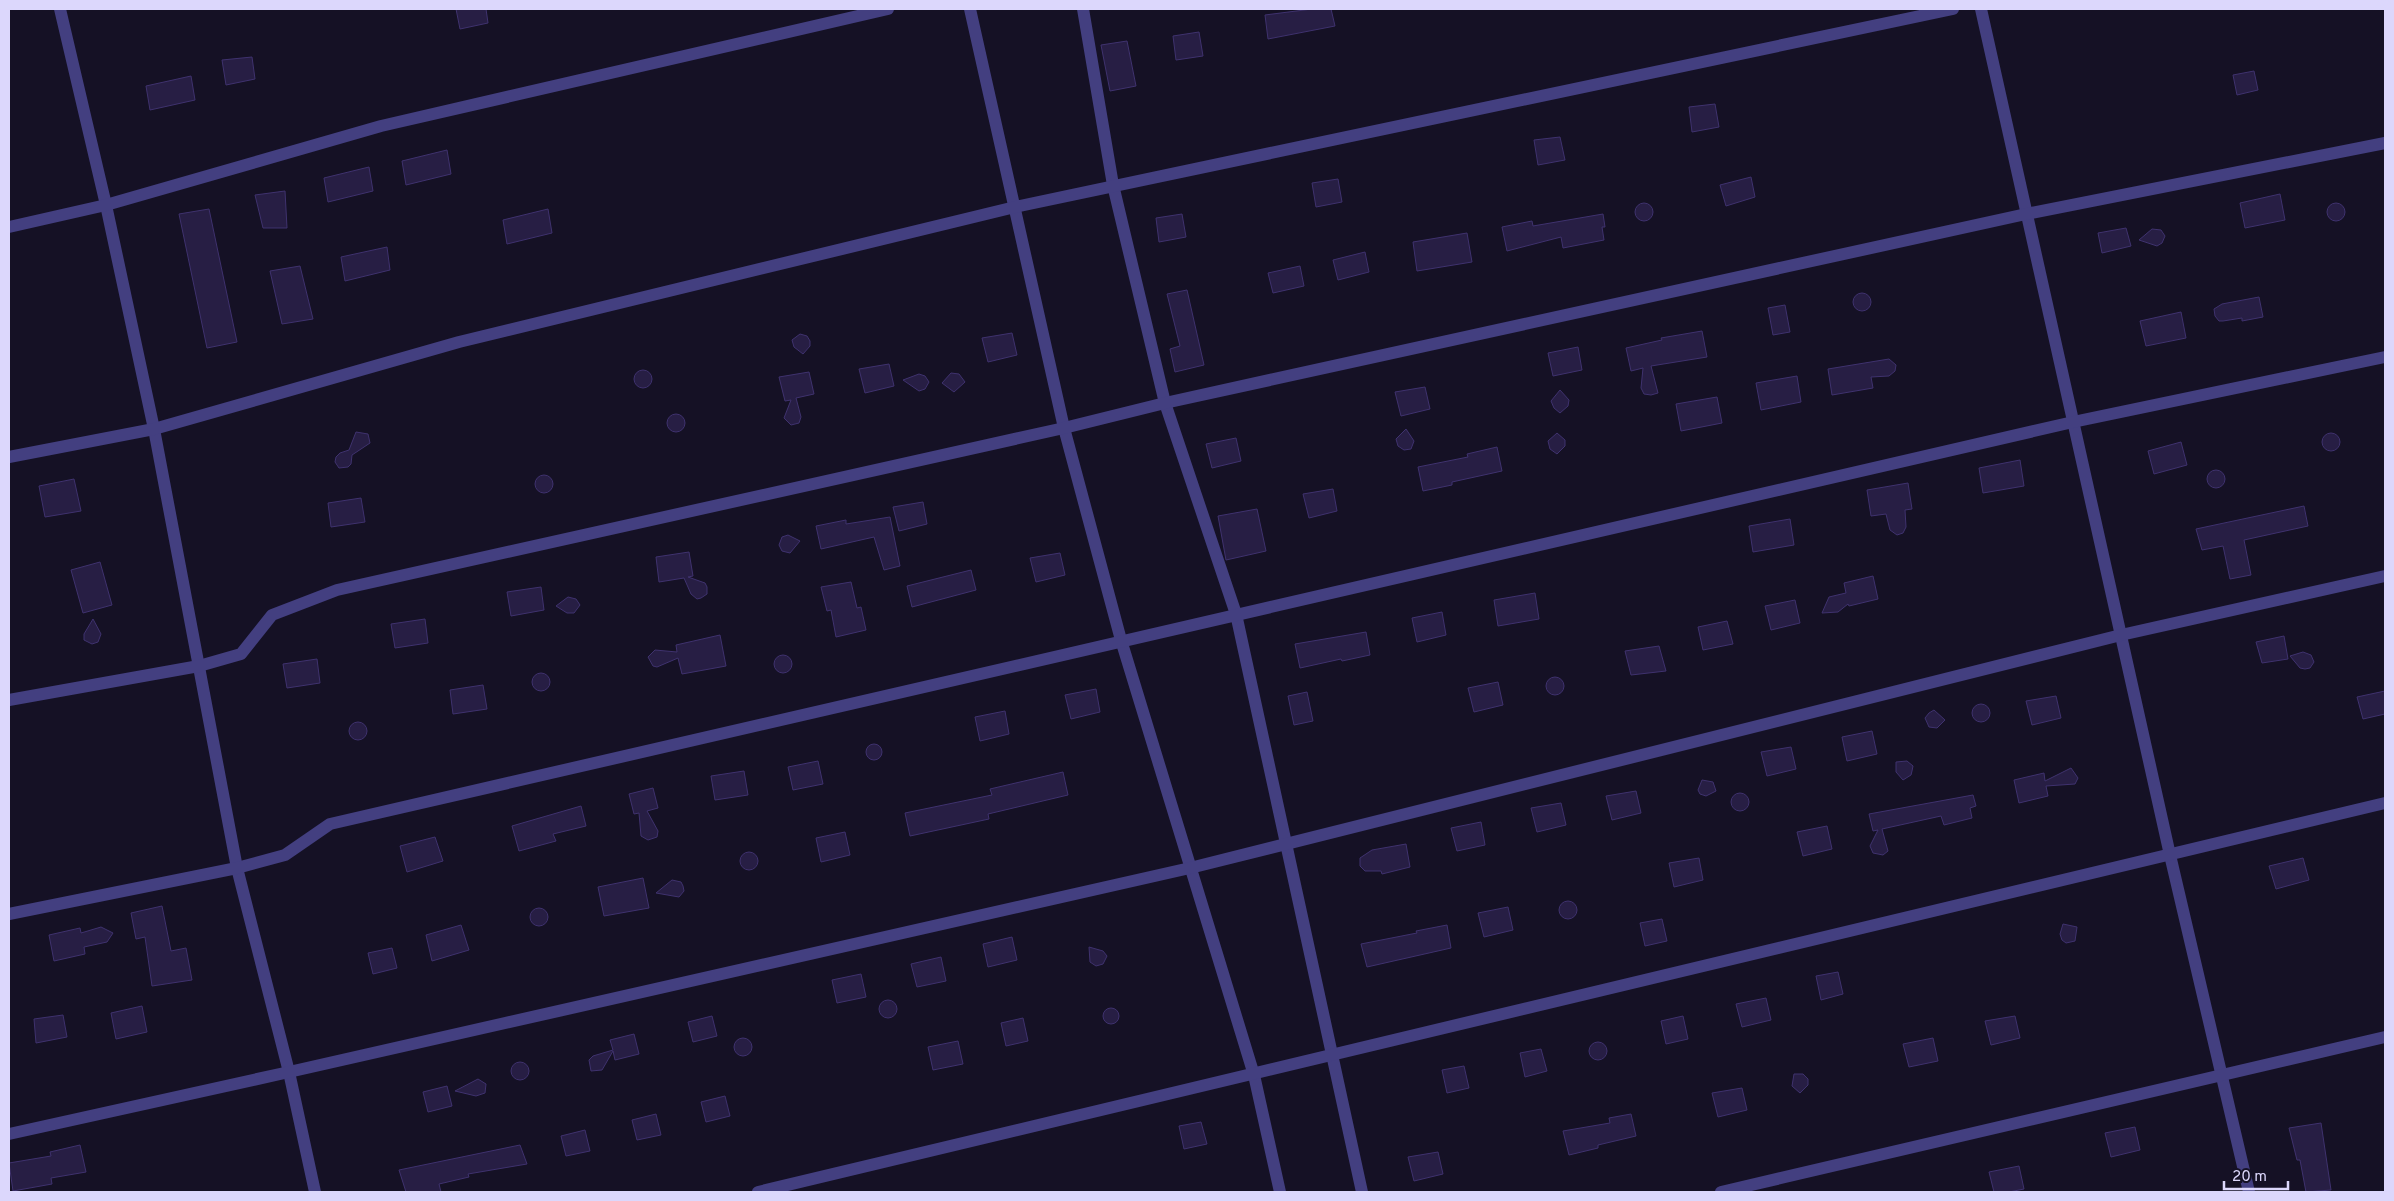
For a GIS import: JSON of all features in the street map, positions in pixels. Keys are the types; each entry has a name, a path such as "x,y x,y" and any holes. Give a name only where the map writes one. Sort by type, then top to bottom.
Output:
{"street":[{"path":"60,9 106,205 154,429 237,868 289,1072 315,1192"},
{"path":"9,227 106,205 381,126 888,9"},
{"path":"970,9 1064,428 1121,640 1254,1075 1280,1192"},
{"path":"1083,9 1113,185 1165,403 1236,614 1334,1056 1362,1192"},
{"path":"9,457 154,429 460,342 1015,207 1953,9"},
{"path":"1981,9 2170,855 2248,1192"},
{"path":"9,700 199,666 241,654 272,615 337,590 1064,428 1165,403 2026,214 2385,143"},
{"path":"9,914 237,868 285,855 330,824 1121,640 2073,422 2385,357"},
{"path":"9,1134 1190,868 2121,635 2385,576"},
{"path":"758,1192 1334,1056 2385,803"},
{"path":"1721,1192 2385,1037"}],"building":[{"path":"456,9 486,9 488,23 460,29"},
{"path":"1312,9 1331,9 1335,26 1268,39 1265,15"},
{"path":"1199,32 1203,56 1176,60 1173,36"},
{"path":"1127,41 1136,86 1110,91 1101,45"},
{"path":"252,57 255,79 226,85 222,60"},
{"path":"2254,71 2258,90 2237,95 2233,75"},
{"path":"191,76 195,100 150,110 146,86"},
{"path":"1715,104 1719,127 1692,132 1689,107"},
{"path":"1560,137 1565,160 1538,165 1534,140"},
{"path":"447,150 451,174 406,185 402,161"},
{"path":"369,167 373,191 328,202 324,178"},
{"path":"1751,177 1755,197 1726,206 1720,185"},
{"path":"1338,179 1342,202 1316,207 1312,183"},
{"path":"285,191 287,228 263,228 255,195"},
{"path":"2280,194 2285,220 2245,228 2240,203"},
{"path":"1644,203 1650,206 1653,212 1650,218 1644,221 1638,218 1635,212 1638,206"},
{"path":"2336,203 2342,206 2345,212 2342,218 2336,221 2330,218 2327,212 2330,206"},
{"path":"209,209 237,342 207,348 179,214"},
{"path":"548,209 552,233 507,244 503,220"},
{"path":"1182,214 1186,237 1159,242 1156,218"},
{"path":"1603,214 1604,240 1563,248 1561,237 1507,251 1502,227 1532,221 1533,226"},
{"path":"2126,228 2131,246 2102,253 2098,233"},
{"path":"2152,229 2161,230 2165,236 2162,243 2157,246 2139,240"},
{"path":"1467,233 1472,262 1417,271 1413,242"},
{"path":"387,247 390,270 345,281 341,257"},
{"path":"1365,252 1369,272 1338,280 1333,260"},
{"path":"300,266 313,319 282,324 270,271"},
{"path":"1300,266 1304,286 1273,293 1268,273"},
{"path":"1187,290 1204,365 1175,372 1170,349 1180,346 1167,294"},
{"path":"1862,293 1868,296 1871,302 1868,308 1862,311 1856,308 1853,302 1856,296"},
{"path":"2259,297 2263,317 2242,321 2242,318 2219,321 2215,316 2214,309 2222,304"},
{"path":"1785,305 1790,332 1773,335 1768,308"},
{"path":"2181,312 2186,338 2146,346 2140,321"},
{"path":"1702,331 1707,357 1651,366 1658,393 1644,394 1641,388 1643,368 1631,371 1626,348 1662,340 1661,338"},
{"path":"1012,333 1017,355 988,362 982,338"},
{"path":"800,334 807,336 810,341 810,346 803,354 794,347 792,340"},
{"path":"1578,347 1582,370 1553,376 1548,353"},
{"path":"1889,359 1896,365 1895,371 1889,376 1871,377 1873,388 1832,395 1828,369"},
{"path":"889,364 894,386 865,393 859,369"},
{"path":"643,370 649,373 652,379 649,385 643,388 637,385 634,379 637,373"},
{"path":"809,372 814,394 796,398 801,417 799,423 791,425 784,418 791,400 785,401 779,377"},
{"path":"951,373 959,374 965,382 954,392 942,383"},
{"path":"919,374 925,376 929,382 925,389 919,391 903,380"},
{"path":"1797,376 1801,402 1761,410 1756,383"},
{"path":"1425,387 1430,409 1401,416 1395,392"},
{"path":"1560,390 1569,400 1568,406 1560,413 1554,408 1551,401"},
{"path":"1717,397 1722,423 1681,431 1676,404"},
{"path":"676,414 682,417 685,423 682,429 676,432 670,429 667,423 670,417"},
{"path":"1406,429 1414,441 1411,449 1404,450 1398,446 1396,439"},
{"path":"356,432 368,434 370,443 352,455 351,464 348,467 339,468 335,462 336,457 340,453 349,450"},
{"path":"1557,433 1565,440 1565,446 1557,454 1550,449 1548,441"},
{"path":"2331,433 2337,436 2340,442 2337,448 2331,451 2325,448 2322,442 2325,436"},
{"path":"1236,438 1241,461 1212,468 1206,444"},
{"path":"2181,442 2187,465 2154,474 2148,451"},
{"path":"1497,447 1502,471 1452,482 1452,485 1423,491 1418,467 1468,457 1467,454"},
{"path":"2020,460 2024,486 1983,493 1979,468"},
{"path":"2216,470 2222,473 2225,479 2222,485 2216,488 2210,485 2207,479 2210,473"},
{"path":"544,475 550,478 553,484 550,490 544,493 538,490 535,484 538,478"},
{"path":"74,479 81,511 45,517 39,486"},
{"path":"1908,483 1912,509 1905,510 1906,527 1903,533 1897,535 1890,530 1886,514 1871,516 1867,490"},
{"path":"1333,489 1337,511 1309,518 1303,494"},
{"path":"361,498 365,522 331,527 328,503"},
{"path":"923,502 927,524 899,531 893,507"},
{"path":"2304,506 2308,526 2244,540 2251,575 2230,579 2223,546 2202,550 2196,529"},
{"path":"1257,509 1266,551 1226,560 1218,516"},
{"path":"890,517 900,566 884,570 874,537 821,549 816,526 846,520 846,524"},
{"path":"1790,519 1794,545 1753,552 1749,526"},
{"path":"788,535 800,541 790,553 782,551 779,545 782,537"},
{"path":"689,552 693,576 688,577 705,583 707,587 707,594 697,599 691,594 684,578 659,582 656,557"},
{"path":"1060,553 1065,575 1036,582 1030,558"},
{"path":"100,562 112,605 83,613 71,570"},
{"path":"971,570 976,590 912,607 907,586"},
{"path":"1873,576 1878,599 1849,606 1848,604 1838,612 1822,613 1829,597 1846,593 1844,583"},
{"path":"851,582 857,608 861,607 866,630 836,637 831,610 827,611 821,587"},
{"path":"541,587 544,610 511,616 507,592"},
{"path":"1535,593 1539,619 1498,626 1494,600"},
{"path":"568,597 576,599 580,605 574,613 567,613 556,606"},
{"path":"1795,600 1800,623 1771,630 1765,606"},
{"path":"1442,612 1446,635 1417,642 1412,618"},
{"path":"93,619 101,634 98,642 92,644 84,640 84,634"},
{"path":"425,619 428,643 395,648 391,624"},
{"path":"1727,621 1733,644 1703,650 1698,627"},
{"path":"1366,632 1370,655 1300,668 1295,644"},
{"path":"720,635 726,666 682,674 678,658 657,667 653,666 648,657 655,650 677,652 676,645"},
{"path":"2284,636 2288,659 2262,663 2256,642"},
{"path":"1659,646 1666,671 1631,675 1625,651"},
{"path":"2303,652 2311,655 2314,662 2310,668 2300,668 2290,656"},
{"path":"783,655 789,658 792,664 789,670 783,673 777,670 774,664 777,658"},
{"path":"317,659 320,683 287,688 283,664"},
{"path":"541,673 547,676 550,682 547,688 541,691 535,688 532,682 535,676"},
{"path":"1555,677 1561,680 1564,686 1561,692 1555,695 1549,692 1546,686 1549,680"},
{"path":"1498,682 1503,705 1474,712 1468,688"},
{"path":"483,685 487,709 453,714 450,690"},
{"path":"1096,689 1100,712 1071,719 1065,695"},
{"path":"2385,691 2385,714 2363,719 2357,697"},
{"path":"1307,692 1313,721 1294,725 1288,696"},
{"path":"2056,696 2061,718 2032,725 2026,701"},
{"path":"1981,704 1987,707 1990,713 1987,719 1981,722 1975,719 1972,713 1975,707"},
{"path":"1934,710 1945,720 1937,728 1929,727 1925,718"},
{"path":"1005,711 1009,734 980,741 975,717"},
{"path":"358,722 364,725 367,731 364,737 358,740 352,737 349,731 352,725"},
{"path":"1872,731 1877,754 1847,761 1842,737"},
{"path":"871,744 877,744 882,749 880,758 871,760 866,755 866,749"},
{"path":"1791,747 1796,769 1767,776 1761,752"},
{"path":"818,761 823,784 793,790 788,767"},
{"path":"1907,761 1913,766 1912,771 1911,775 1903,780 1896,772 1896,762"},
{"path":"2071,768 2078,778 2075,784 2046,786 2048,796 2019,803 2014,780 2044,773 2045,781"},
{"path":"744,771 748,795 715,800 711,776"},
{"path":"1063,772 1068,795 988,814 989,819 910,836 905,813 992,795 990,789"},
{"path":"1702,780 1713,782 1716,791 1706,796 1700,794 1698,790"},
{"path":"653,788 658,808 647,811 658,831 657,837 648,840 641,836 639,813 634,814 629,794"},
{"path":"1636,791 1641,813 1612,820 1606,796"},
{"path":"1740,793 1746,796 1749,802 1746,808 1740,811 1734,808 1731,802 1734,796"},
{"path":"1973,795 1976,806 1970,808 1972,818 1944,825 1941,816 1882,829 1888,851 1883,855 1873,853 1870,846 1878,830 1873,831 1869,814"},
{"path":"1561,803 1566,825 1537,832 1531,808"},
{"path":"581,806 586,826 553,834 556,841 519,851 512,826"},
{"path":"1481,822 1485,845 1457,851 1451,828"},
{"path":"1827,826 1832,849 1803,856 1797,832"},
{"path":"845,832 850,855 821,862 816,838"},
{"path":"435,837 443,861 407,872 400,846"},
{"path":"1406,844 1410,867 1382,874 1381,871 1365,871 1360,866 1360,858 1372,850"},
{"path":"749,852 755,855 758,861 755,867 749,870 743,867 740,861 743,855"},
{"path":"1699,858 1703,880 1674,887 1669,863"},
{"path":"2303,858 2309,880 2276,889 2269,866"},
{"path":"643,878 649,908 604,916 598,887"},
{"path":"672,880 681,882 683,886 684,891 679,897 656,893"},
{"path":"1568,901 1574,904 1577,910 1574,916 1568,919 1562,916 1559,910 1562,904"},
{"path":"162,906 171,951 186,948 192,980 152,986 145,937 136,939 131,913"},
{"path":"1508,907 1513,930 1484,937 1478,913"},
{"path":"539,908 545,911 548,917 545,923 539,926 533,923 530,917 533,911"},
{"path":"1662,919 1667,941 1645,946 1640,923"},
{"path":"2063,924 2077,927 2075,941 2066,943 2062,940 2060,934"},
{"path":"461,925 469,950 432,961 426,935"},
{"path":"1447,925 1451,948 1367,967 1361,944"},
{"path":"101,927 113,933 107,942 84,947 85,954 54,961 49,935 80,928 81,933"},
{"path":"1012,937 1017,960 988,967 983,944"},
{"path":"1089,947 1103,951 1107,956 1103,964 1096,966 1090,962"},
{"path":"392,948 397,968 373,974 368,953"},
{"path":"941,957 946,981 917,987 911,964"},
{"path":"1838,972 1843,994 1821,1000 1816,976"},
{"path":"861,974 866,997 837,1003 832,980"},
{"path":"1766,998 1771,1020 1742,1027 1736,1004"},
{"path":"888,1000 894,1003 897,1009 894,1015 888,1018 882,1015 879,1009 882,1003"},
{"path":"142,1006 147,1032 116,1039 111,1013"},
{"path":"1108,1008 1114,1008 1119,1013 1117,1022 1108,1024 1103,1019 1103,1013"},
{"path":"63,1015 67,1037 36,1043 34,1019"},
{"path":"712,1016 717,1036 693,1042 688,1022"},
{"path":"1683,1016 1688,1039 1666,1044 1661,1021"},
{"path":"2015,1016 2020,1038 1991,1045 1985,1021"},
{"path":"1023,1018 1028,1041 1006,1046 1001,1023"},
{"path":"634,1034 639,1054 615,1060 613,1051 602,1070 591,1071 589,1060 593,1056 613,1050 610,1040"},
{"path":"743,1038 749,1041 752,1047 749,1053 743,1056 737,1053 734,1047 737,1041"},
{"path":"1933,1038 1938,1061 1909,1067 1903,1044"},
{"path":"958,1041 963,1064 933,1070 928,1047"},
{"path":"1598,1042 1604,1045 1607,1051 1604,1057 1598,1060 1592,1057 1589,1051 1592,1045"},
{"path":"1541,1049 1547,1071 1525,1077 1520,1053"},
{"path":"520,1062 526,1065 529,1071 526,1077 520,1080 514,1077 511,1071 514,1065"},
{"path":"1464,1066 1469,1088 1447,1093 1442,1070"},
{"path":"1794,1074 1803,1074 1808,1079 1808,1085 1800,1093 1792,1086"},
{"path":"478,1079 486,1084 485,1093 476,1096 455,1091"},
{"path":"447,1086 452,1106 428,1112 423,1092"},
{"path":"1742,1088 1747,1110 1718,1117 1712,1093"},
{"path":"725,1096 730,1116 706,1122 701,1102"},
{"path":"656,1114 661,1135 637,1140 632,1120"},
{"path":"1631,1114 1636,1136 1598,1145 1598,1148 1569,1155 1563,1131 1610,1123 1609,1118"},
{"path":"1201,1122 1207,1144 1184,1149 1179,1126"},
{"path":"2321,1123 2331,1190 2306,1192 2300,1160 2297,1160 2289,1128"},
{"path":"2135,1127 2140,1150 2111,1157 2105,1133"},
{"path":"585,1130 590,1151 566,1156 561,1136"},
{"path":"80,1145 86,1172 51,1178 52,1184 13,1191 9,1163 51,1156 50,1152"},
{"path":"520,1145 527,1164 468,1174 469,1177 439,1184 441,1192 406,1192 399,1170"},
{"path":"1438,1152 1443,1174 1414,1181 1408,1157"},
{"path":"2019,1166 2024,1189 1994,1192 1989,1172"}]}
